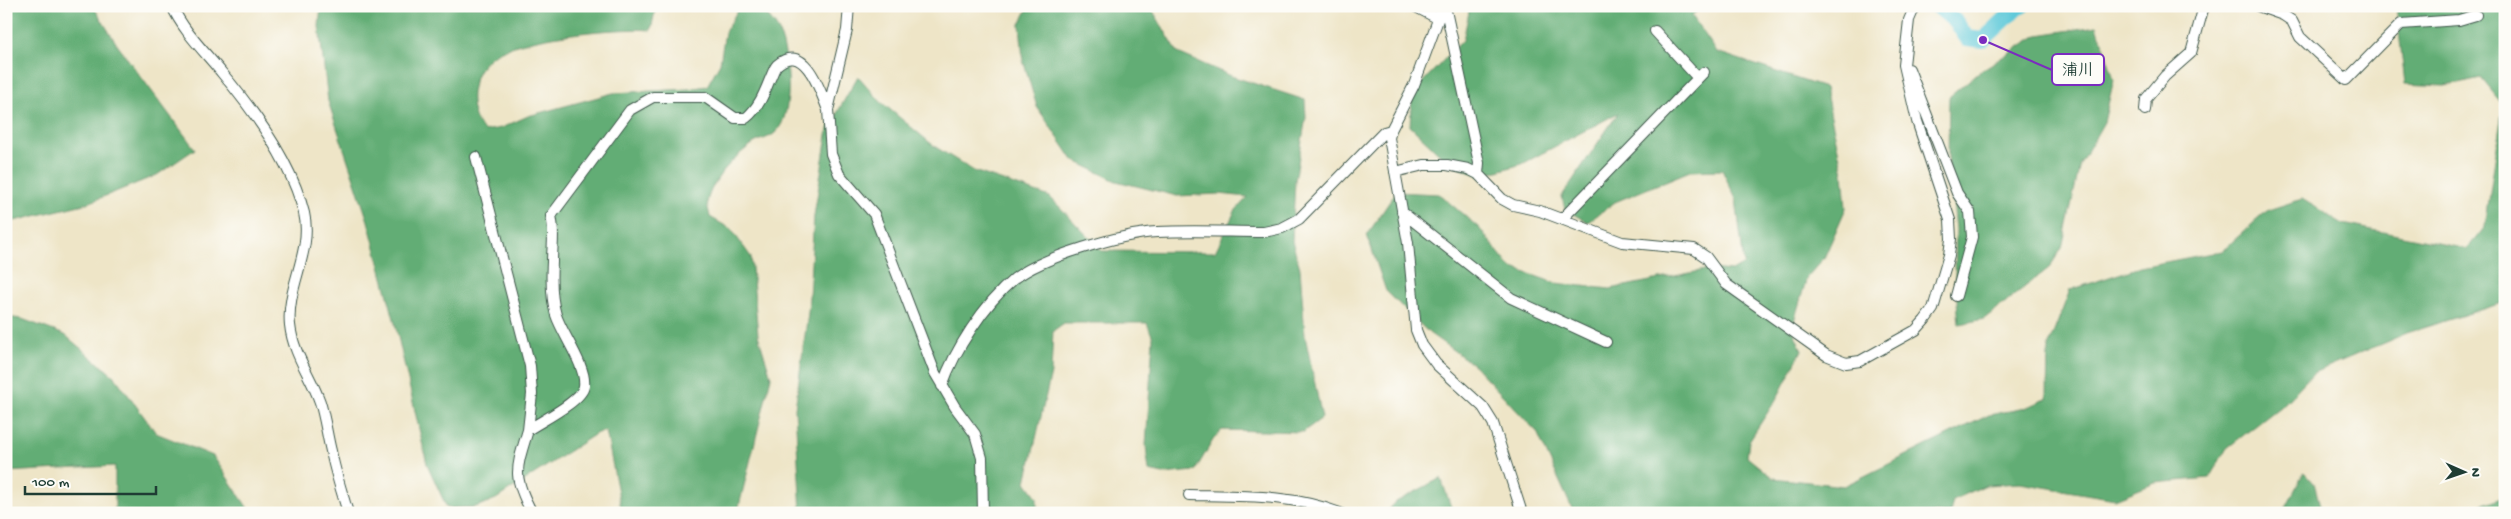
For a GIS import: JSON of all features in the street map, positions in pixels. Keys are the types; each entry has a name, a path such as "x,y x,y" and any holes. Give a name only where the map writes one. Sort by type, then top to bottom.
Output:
{"street":[{"path":"172,6 189,33 228,79 267,132 292,179 304,213 306,230 305,248 292,304 290,324 295,349 320,402 334,468 348,513"},
{"path":"849,6 848,30 828,110 831,154 839,174 874,214 942,386 975,434 982,458 983,513"},
{"path":"1414,6 1437,18"},
{"path":"1444,6 1437,18 1433,35 1414,85 1391,130 1390,145 1412,273 1416,330 1422,345 1436,364 1483,407 1494,423 1522,513"},
{"path":"1444,6 1479,163 1478,174"},
{"path":"1395,172 1424,165 1447,165 1468,169 1489,183 1502,199 1514,205 1562,219 1622,242 1694,249 1706,257 1726,284 1826,355 1846,363 1860,361 1916,330 1925,320 1933,308 1949,255 1951,239 1950,220 1917,121 1904,65 1909,20 1915,6"},
{"path":"2145,110 2146,99 2166,76 2191,53 2204,6"},
{"path":"2259,6 2283,15 2292,21 2300,37 2346,80 2401,24 2459,20 2476,15"},
{"path":"1562,219 1701,75 1655,31"},
{"path":"528,430 580,397 584,386 582,374 557,317 553,301 552,262 554,226 551,216 630,110 653,97 706,97 735,118 746,118 756,109 777,66 787,60 798,60 811,70 828,110"},
{"path":"1904,65 1910,69 1956,193 1970,212 1972,236 1956,296"},
{"path":"942,386 950,362 990,304 1013,280 1030,269 1077,250 1156,232 1264,232 1282,228 1298,219 1384,132 1391,130"},
{"path":"476,157 530,366 532,394 528,430 517,478 519,488 532,513"},
{"path":"1402,212 1511,298 1606,342"},
{"path":"1189,495 1270,497 1324,507 1340,513"}],"green space":[{"path":"6,6 93,6 118,46 195,149 157,175 88,203 6,223"},
{"path":"321,6 656,6 651,30 635,29 568,34 523,44 504,50 491,57 483,64 478,73 472,93 474,113 484,131 501,128 528,116 613,93 688,89 707,86 720,63 725,32 740,6 761,8 773,22 781,36 787,65 788,97 782,124 773,135 754,143 733,160 715,182 707,200 710,217 731,229 751,257 758,335 771,377 739,506 741,513 622,513 606,431 597,433 496,499 476,507 447,508 427,464 394,319 368,221 328,101 319,26"},
{"path":"1029,6 1150,6 1178,53 1231,76 1305,100 1306,117 1295,181 1292,241 1300,268 1305,336 1322,418 1303,432 1222,430 1213,440 1195,471 1163,474 1149,471 1146,446 1153,338 1147,323 1064,323 1053,331 1051,373 1026,482 1037,497 1037,513 801,513 795,409 808,313 814,216 828,129 858,76 881,102 934,146 974,171 1050,197 1102,251 1215,252 1235,211 1248,197 1219,194 1177,196 1116,181 1073,160 1037,107 1023,60 1020,24"},
{"path":"1466,6 1702,6 1692,16 1717,52 1825,88 1843,173 1846,208 1824,258 1807,277 1792,328 1802,350 1777,398 1749,441 1747,457 1773,478 1844,486 1989,415 2025,408 2047,398 2048,347 2070,290 2140,267 2222,251 2268,210 2302,199 2343,224 2467,249 2485,227 2503,105 2481,78 2444,86 2405,84 2396,6 2505,6 2505,302 2407,333 2313,373 2285,403 2227,448 2209,478 2155,483 2115,499 2020,483 1986,485 1953,500 1950,513 1662,513 1659,509 1653,513 1574,513 1537,432 1474,365 1429,333 1386,291 1367,235 1396,192 1439,194 1479,228 1510,267 1555,283 1610,289 1710,269 1732,271 1744,264 1736,199 1722,170 1690,171 1615,202 1588,222 1565,210 1562,196 1618,113 1522,164 1480,176 1448,162 1410,126 1412,93 1463,40 1469,12"},
{"path":"2097,26 2114,79 2104,122 2080,164 2062,248 2049,268 1984,319 1959,324 1955,278 1956,229 1948,157 1949,97 1980,71 2038,35"},
{"path":"6,317 22,319 65,335 115,377 156,433 213,456 251,513 115,513 115,466 6,472"},
{"path":"2304,472 2314,483 2322,513 2283,513"},
{"path":"1441,478 1453,513 1385,513 1396,502"},
{"path":"2505,496 2505,513 2462,513"}],"waterway":[{"path":"1937,6 1956,22 1967,38 1983,40 2018,7 2022,6"}],"place":[{"name":"浦川","path":"1983,40"}]}
